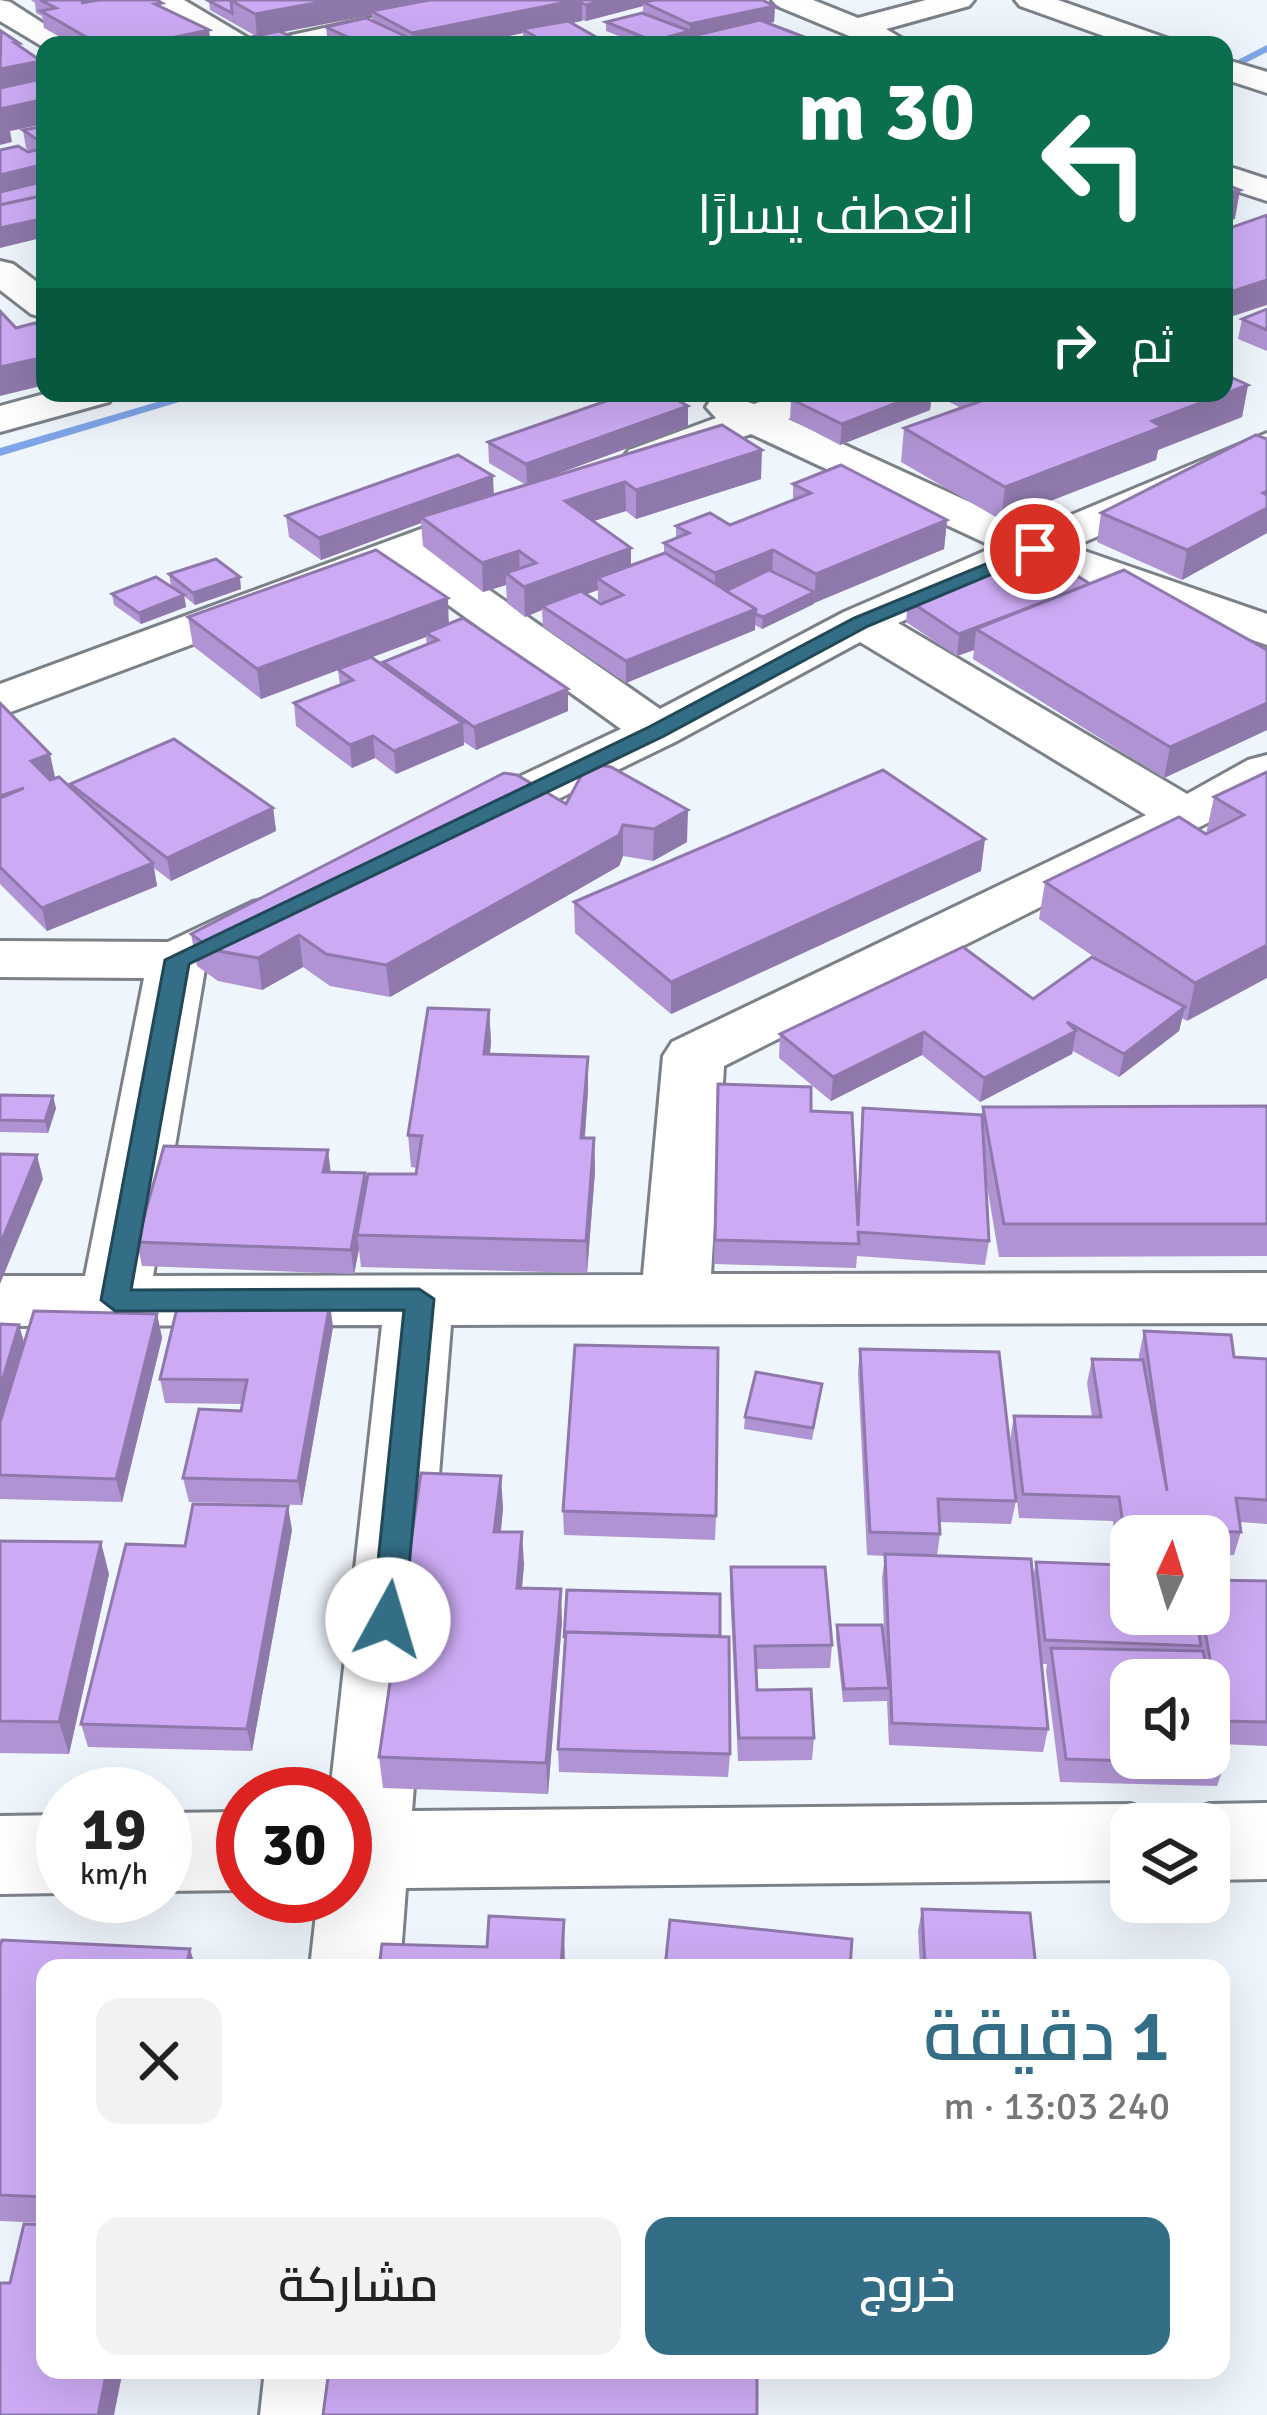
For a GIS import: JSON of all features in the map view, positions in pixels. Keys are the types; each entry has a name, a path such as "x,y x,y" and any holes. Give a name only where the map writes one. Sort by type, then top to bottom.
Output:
{"street":[{"path":"161,0 228,36"},
{"path":"787,0 876,36"},
{"path":"782,36 959,0"},
{"path":"1030,0 1132,36"},
{"path":"326,36 475,2"},
{"path":"0,8 47,36"},
{"path":"1233,71 1267,83"},
{"path":"1233,178 1267,191"},
{"path":"0,272 36,299"},
{"path":"0,418 60,402"},
{"path":"716,402 1035,549 1267,630"},
{"path":"599,476 796,402"},
{"path":"406,850 657,731 861,622 1267,446"},
{"path":"0,701 555,492"},
{"path":"401,550 657,731"},
{"path":"861,622 1186,816"},
{"path":"675,1299 694,1056 1186,816 1267,771"},
{"path":"0,959 177,960 323,890"},
{"path":"115,1300 177,960"},
{"path":"0,1301 1267,1298"},
{"path":"365,1767 419,1299"},
{"path":"1230,1842 1267,1841"},
{"path":"372,1849 1110,1842"},
{"path":"0,1855 36,1854"},
{"path":"355,1923 355,1959"},
{"path":"311,2415 315,2379"}],"building":[{"path":"40,0 157,0 162,3 155,4 209,30 181,36 84,36 41,11 56,8"},
{"path":"230,0 332,0 255,14"},
{"path":"231,0 232,13 209,1"},
{"path":"429,0 577,0 412,33 371,11"},
{"path":"762,0 775,6 690,24 643,2"},
{"path":"642,13 690,31 641,36 606,22"},
{"path":"366,18 405,36 346,36 326,27"},
{"path":"760,20 802,36 692,36"},
{"path":"568,21 594,36 534,36 522,29"},
{"path":"1,31 36,62 0,69"},
{"path":"36,80 36,101 0,109 0,88"},
{"path":"18,146 28,152 36,150 36,166 0,175 0,150"},
{"path":"36,183 36,197 0,205 0,192"},
{"path":"36,197 36,220 0,228 0,205"},
{"path":"1267,215 1267,280 1233,291 1233,227"},
{"path":"1267,309 1267,330 1242,319"},
{"path":"0,311 16,328 35,323 36,359 0,367"},
{"path":"1233,378 1248,385 1233,391"},
{"path":"603,402 681,402 688,406 526,464 488,442"},
{"path":"797,402 899,402 842,424"},
{"path":"978,402 1203,402 1152,421 1162,427 1005,487 904,428"},
{"path":"722,425 762,450 636,490 625,482 565,501 631,548 524,587 506,573 536,563 519,551 482,563 421,517"},
{"path":"1256,435 1267,439 1267,491 1263,493 1267,508 1187,550 1101,513"},
{"path":"458,455 493,476 319,538 286,516"},
{"path":"841,465 947,520 816,574 773,550 715,573 664,543 689,533 676,526 710,513 730,525 811,493 793,484"},
{"path":"376,550 448,598 257,669 188,617"},
{"path":"665,553 756,609 626,661 542,606 581,591 601,604 623,595 597,578"},
{"path":"1043,554 1090,584 959,634 908,600"},
{"path":"216,559 240,577 193,593 169,574"},
{"path":"769,570 814,592 763,617 726,591"},
{"path":"1124,570 1267,650 1267,703 1170,747 976,629"},
{"path":"156,577 184,595 139,613 112,594"},
{"path":"463,618 568,689 474,727 383,662 438,640 426,633"},
{"path":"371,657 463,723 394,751 373,736 350,745 294,703 353,680 338,669"},
{"path":"0,703 50,754 31,761 50,780 59,777 153,863 42,908 0,867 0,798 24,788 0,796"},
{"path":"174,739 273,808 167,858 70,784"},
{"path":"588,763 611,767 688,810 654,829 623,825 619,835 386,965 326,954 299,935 258,958 213,950 191,934 504,773 517,775 566,804"},
{"path":"883,770 985,839 671,982 574,902"},
{"path":"1267,772 1267,945 1195,983 1045,882 1179,817 1206,834 1244,815 1214,797"},
{"path":"963,947 1033,999 1092,957 1185,1007 1124,1054 1067,1022 1076,1031 984,1078 924,1032 833,1077 780,1034"},
{"path":"428,1008 489,1010 484,1054 588,1057 581,1138 594,1138 586,1241 357,1235 368,1174 416,1174 422,1136 408,1135"},
{"path":"718,1084 811,1087 811,1111 852,1113 858,1226 863,1108 982,1115 989,1241 858,1232 859,1244 715,1240"},
{"path":"0,1095 53,1096 45,1121 0,1120"},
{"path":"1267,1106 1267,1224 1004,1224 983,1107"},
{"path":"164,1146 328,1150 323,1172 365,1173 351,1250 137,1242"},
{"path":"0,1154 37,1155 0,1245"},
{"path":"179,1300 330,1303 298,1481 183,1478 199,1409 241,1411 247,1380 160,1379"},
{"path":"34,1311 157,1314 116,1479 0,1475 0,1422"},
{"path":"0,1324 19,1325 0,1388"},
{"path":"1144,1331 1231,1335 1234,1357 1267,1359 1267,1500 1236,1498 1241,1532 1230,1532 1230,1515 1122,1515 1119,1497 1023,1494 1014,1416 1101,1417 1092,1359 1143,1360 1167,1491"},
{"path":"575,1345 718,1348 716,1516 563,1511"},
{"path":"860,1349 999,1352 1016,1501 938,1499 940,1534 870,1532"},
{"path":"756,1372 822,1384 813,1428 745,1417"},
{"path":"421,1473 501,1476 494,1532 522,1532 517,1588 561,1589 546,1763 379,1757"},
{"path":"193,1504 288,1506 247,1729 81,1724 126,1544 185,1546"},
{"path":"0,1541 101,1542 59,1722 0,1721"},
{"path":"885,1554 1031,1559 1048,1729 892,1723"},
{"path":"1036,1562 1110,1565 1110,1635 1199,1635 1201,1646 1045,1640"},
{"path":"731,1567 825,1567 832,1645 755,1646 757,1690 811,1689 814,1738 739,1738"},
{"path":"1230,1580 1267,1581 1267,1722 1230,1721 1230,1659 1210,1659 1206,1635 1230,1635"},
{"path":"567,1590 720,1594 720,1636 566,1632 564,1638"},
{"path":"837,1625 882,1625 889,1688 844,1689"},
{"path":"566,1632 729,1637 730,1754 558,1749"},
{"path":"1051,1648 1203,1651 1205,1659 1110,1659 1110,1760 1066,1759"},
{"path":"922,1909 1030,1913 1035,1959 925,1959"},
{"path":"489,1916 564,1920 562,1959 380,1959 382,1944 487,1947"},
{"path":"670,1920 852,1939 851,1959 666,1959"},
{"path":"2,1940 190,1949 188,1959 36,1959 36,2197 0,2195"},
{"path":"24,2224 36,2225 36,2379 105,2379 98,2415 0,2415 0,2283 10,2283"},
{"path":"328,2379 757,2379 757,2415 323,2415"}],"waterway":[{"path":"1233,66 1267,48"},
{"path":"0,452 171,402"}],"route":[{"path":"388,1620 419,1299 115,1300 177,960 657,731 861,622 1035,549"}]}
